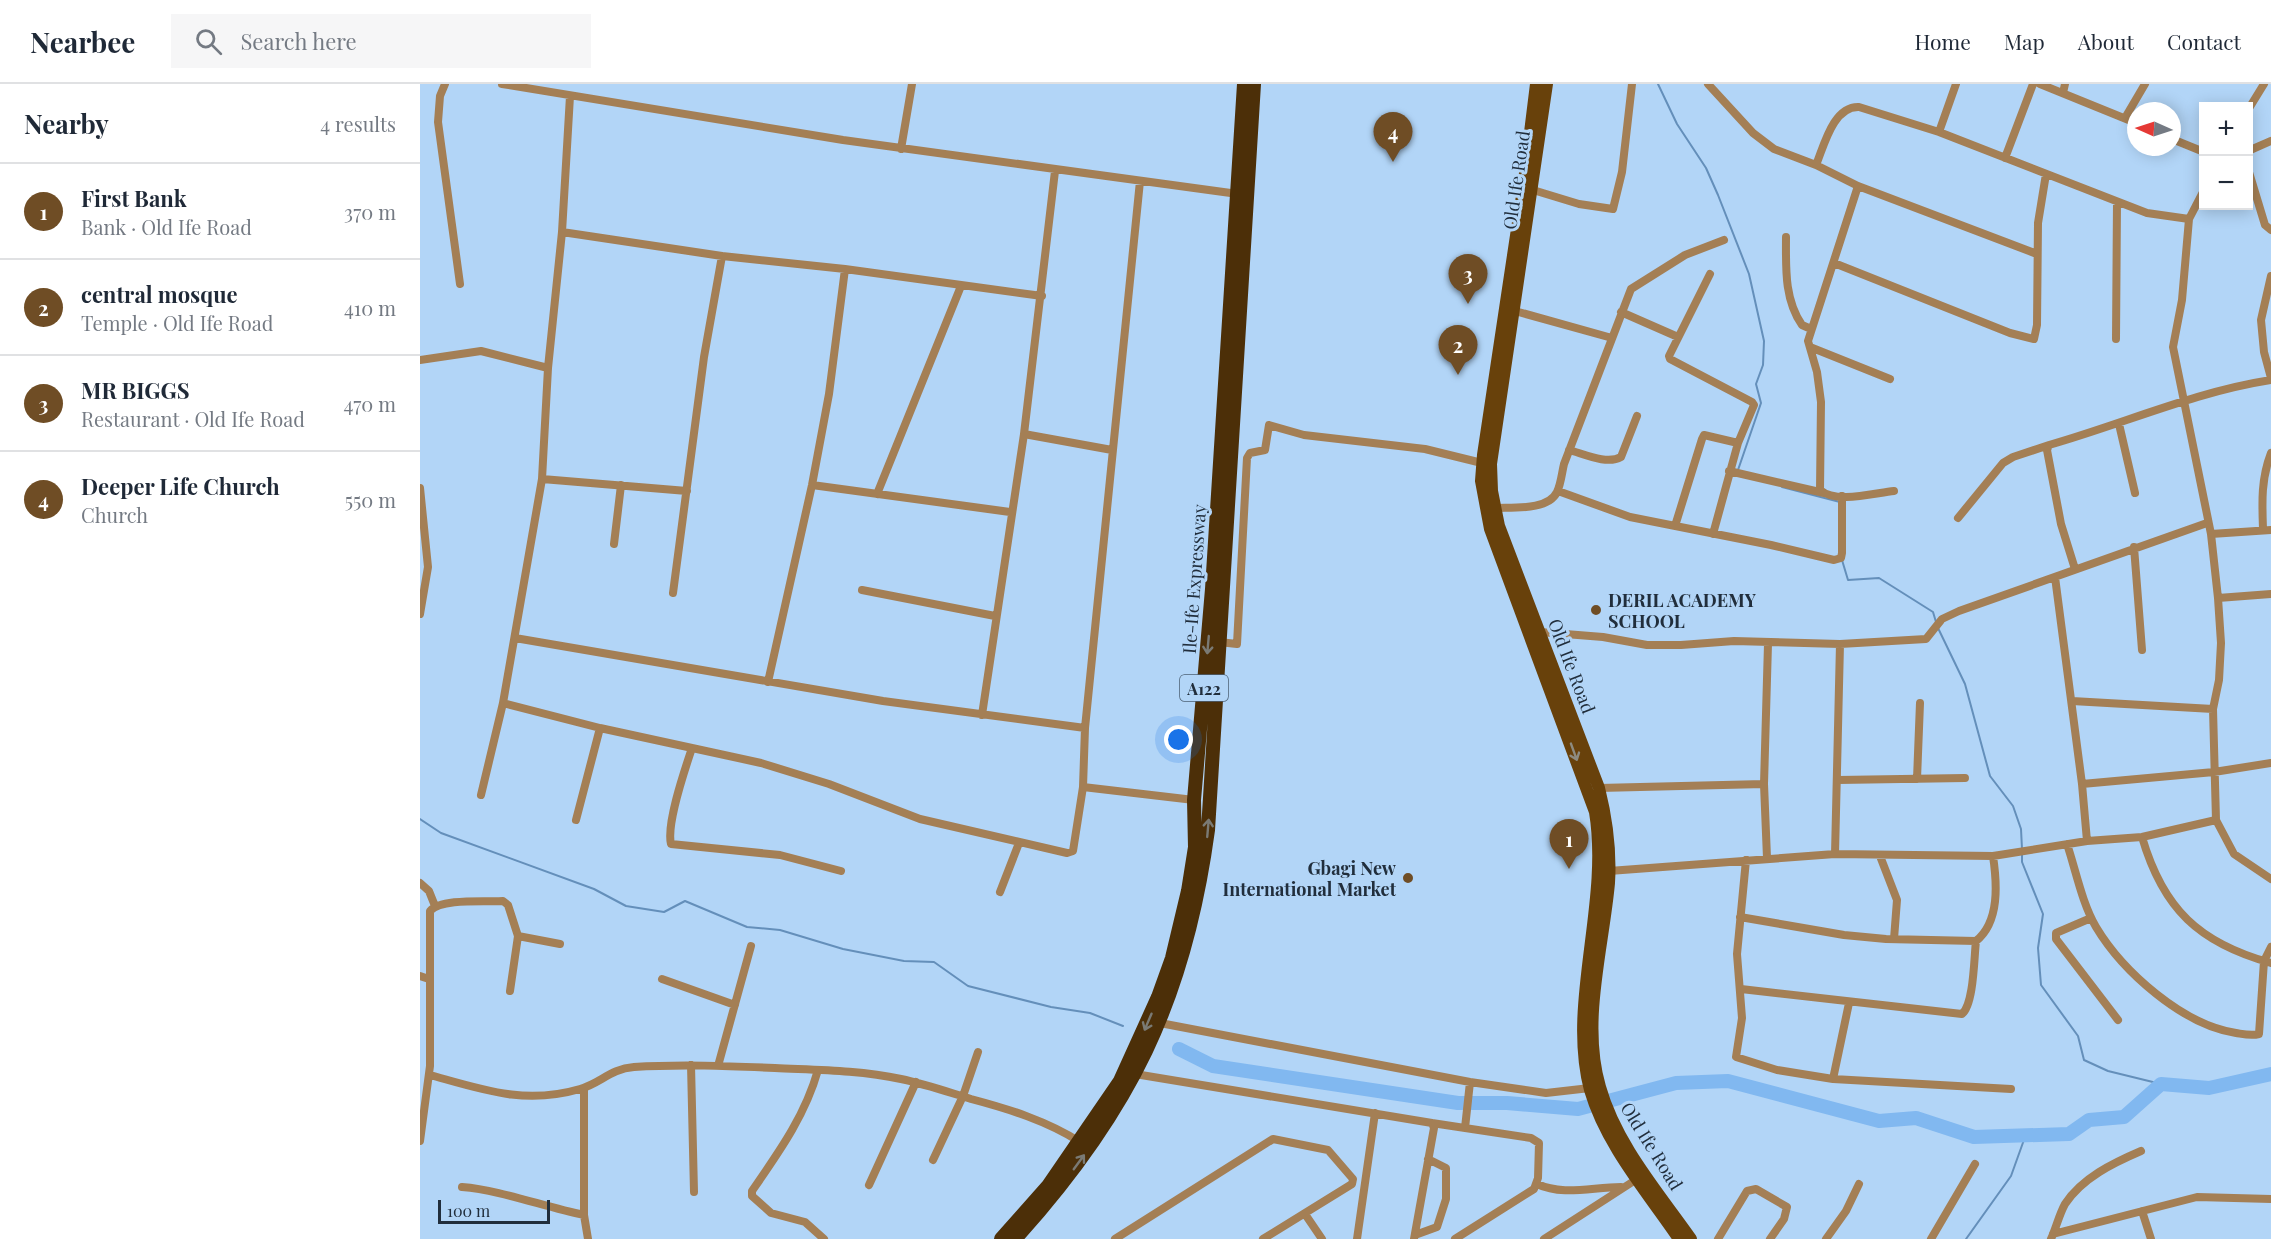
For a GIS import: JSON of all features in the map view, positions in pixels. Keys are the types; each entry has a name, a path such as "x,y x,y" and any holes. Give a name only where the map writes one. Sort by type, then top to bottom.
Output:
{"highway":[{"name":"Ile-Ife Expressway","path":"1001,1239 1048,1186 1120,1081 1172,958 1188,891 1195,847 1194,800 1212,589 1244,84"},
{"name":"Ile-Ife Expressway","path":"1015,1239 1062,1186 1085,1155 1135,1074 1160,1023 1182,958 1202,871 1208,830 1254,84"}],"main road":[{"name":"Old Ife Road","path":"1536,84 1515,311 1491,464 1494,508 1540,632 1595,812 1599,834 1599,881 1588,1039 1595,1061 1600,1105 1637,1179 1679,1239"},
{"name":"Old Ife Road","path":"1546,84 1533,190 1519,251 1482,463 1482,493 1490,529 1599,789 1608,833 1609,871 1588,1039"},
{"name":"Old Ife Road","path":"1600,1105 1645,1175 1691,1239"}],"street":[{"path":"445,84 440,96 438,122 460,284"},
{"path":"502,84 901,149 1238,194"},
{"path":"901,149 912,84"},
{"path":"1533,190 1579,204 1613,209 1622,172 1632,84"},
{"path":"1708,84 1762,141 1774,149 1816,165 1858,186 2037,254"},
{"path":"1939,132 1956,84"},
{"path":"2005,158 2033,84"},
{"path":"2040,84 2125,118 2145,84"},
{"path":"2063,93 2066,84"},
{"path":"2253,102 2264,84"},
{"path":"482,795 503,702 542,478 548,368 562,232 570,96"},
{"path":"1816,165 1839,116 1851,106 1866,108 1939,132 2147,213 2189,219"},
{"path":"2253,150 2271,141"},
{"path":"2181,143 2199,150"},
{"path":"982,715 1010,512 1024,434 1055,171"},
{"path":"1834,263 2031,339 2036,336 2037,325 2039,209 2046,174"},
{"path":"503,702 600,728 761,763 829,784 920,819 1019,843 1067,853 1073,851 1083,787 1085,728 1140,181"},
{"path":"2253,183 2269,226"},
{"path":"1824,494 1820,490 1821,402 1817,372 1808,341 1858,186"},
{"path":"2199,200 2189,219 2182,300 2174,347 2211,534 2218,598 2221,643 2219,680 2213,709 2216,820 2234,854 2271,879"},
{"path":"2116,339 2117,202"},
{"path":"562,232 722,256 844,269 1042,296"},
{"path":"1786,237 1786,278 1791,307 1802,325 1811,329"},
{"path":"1494,508 1542,505 1551,501 1558,491 1569,450 1631,289 1685,255 1724,240"},
{"path":"673,593 704,357 722,256"},
{"path":"768,682 812,485 829,393 844,269"},
{"path":"1710,274 1670,353 1670,359 1752,402 1752,411 1729,471 1713,534"},
{"path":"1958,518 2003,463 2013,457 2229,386 2271,379 2264,352 2262,320 2271,276"},
{"path":"877,494 961,286"},
{"path":"1515,311 1612,338"},
{"path":"1621,312 1678,337"},
{"path":"1810,347 1890,379"},
{"path":"420,360 481,351 548,368"},
{"path":"1569,450 1609,460 1621,457 1636,416"},
{"path":"2119,424 2135,493"},
{"path":"1219,642 1237,644 1247,458 1250,453 1265,450 1269,425 1304,435 1425,449 1482,463"},
{"path":"1024,434 1112,450"},
{"path":"1675,526 1694,460 1704,435 1738,443"},
{"path":"2049,445 2047,450 2061,524 2075,569"},
{"path":"2211,534 2267,529 2262,492 2264,469 2271,453"},
{"path":"1729,471 1824,494 1842,496 1894,491"},
{"path":"542,478 687,491"},
{"path":"615,544 621,485"},
{"path":"812,485 1010,512"},
{"path":"420,488 428,567 420,614"},
{"path":"1558,491 1630,517 1834,560 1841,558 1842,553 1842,496"},
{"path":"1540,632 1603,637 1647,645 1691,645 1734,641 1768,644 1840,644 1926,639 1942,618 2134,547 2207,523"},
{"path":"2134,547 2142,650"},
{"path":"2055,577 2072,701 2087,841"},
{"path":"861,590 995,616"},
{"path":"2218,598 2271,594"},
{"path":"515,638 768,682 982,715 1085,728"},
{"path":"1767,858 1764,784 1768,644"},
{"path":"1835,854 1840,644"},
{"path":"2072,701 2213,709"},
{"path":"1917,779 1920,704"},
{"path":"576,820 600,728"},
{"path":"692,748 674,814 671,843 780,855 841,871"},
{"path":"2082,784 2214,772 2271,763"},
{"path":"1838,780 1965,778"},
{"path":"1599,789 1764,784"},
{"path":"1083,787 1194,800"},
{"path":"1609,871 1835,854 1993,856 2087,841 2142,837 2216,820"},
{"path":"2142,837 2159,884 2192,923 2220,945 2268,962"},
{"path":"1000,892 1019,843"},
{"path":"2067,844 2091,918 2121,959 2163,999 2199,1022 2224,1031 2255,1035 2260,1032 2271,947"},
{"path":"1880,856 1897,900 1894,939"},
{"path":"1742,989 1849,1003 1962,1014 1966,1011 1971,992 1976,941 1986,931 1994,904 1996,881 1993,856"},
{"path":"1746,860 1737,976 1742,989 1742,1018 1736,1057 1777,1070 1833,1079 2011,1089"},
{"path":"420,883 429,891 435,906"},
{"path":"420,1141 430,1075 430,911 435,906 503,901 508,905 518,936 510,991"},
{"path":"1740,917 1844,935 1976,941"},
{"path":"2091,918 2056,933 2056,939 2118,1020"},
{"path":"518,936 560,944"},
{"path":"718,1066 751,946"},
{"path":"420,976 429,979"},
{"path":"662,979 735,1005"},
{"path":"1833,1079 1849,1003"},
{"path":"1160,1023 1470,1084 1546,1093 1600,1105"},
{"path":"933,1160 963,1096 978,1052"},
{"path":"420,1064 430,1066"},
{"path":"430,1075 510,1096 546,1097 584,1088 610,1072 622,1069 691,1065 852,1071 916,1082 1019,1113 1080,1142"},
{"path":"691,1065 694,1192"},
{"path":"818,1070 810,1097 792,1134 752,1191 752,1196 771,1213 805,1222 824,1239"},
{"path":"1135,1074 1432,1123 1465,1126 1537,1140 1540,1157 1537,1184 1525,1197 1455,1239"},
{"path":"869,1185 916,1082"},
{"path":"1465,1126 1470,1084"},
{"path":"584,1088 584,1215 588,1239"},
{"path":"1357,1239 1375,1113"},
{"path":"1415,1237 1434,1128 1432,1123"},
{"path":"1115,1239 1272,1139 1328,1150 1354,1182"},
{"path":"2052,1237 2066,1204 2080,1186 2105,1169 2141,1152"},
{"path":"1415,1237 1437,1227 1446,1199 1446,1168 1428,1159"},
{"path":"1931,1239 1975,1164"},
{"path":"1544,1239 1637,1179"},
{"path":"1263,1239 1354,1182 1365,1183"},
{"path":"1537,1184 1553,1190 1565,1191 1623,1187"},
{"path":"1826,1239 1846,1211 1859,1184"},
{"path":"462,1187 489,1190 541,1206 584,1215"},
{"path":"1718,1239 1747,1191 1756,1189 1787,1208 1785,1219 1770,1239"},
{"path":"2052,1237 2197,1197 2222,1195 2271,1199"},
{"path":"2142,1211 2151,1239"},
{"path":"1305,1214 1322,1239"}],"waterway":[{"path":"1658,84 1677,124 1706,168 1718,195 1749,274 1764,341 1763,365 1756,384 1761,403 1738,470"},
{"path":"1782,487 1840,502"},
{"path":"1842,560 1848,580 1879,578 1933,612 1936,622"},
{"path":"1938,628 1965,684 1990,776 2013,806 2021,829 2022,849"},
{"path":"420,819 441,833 594,889 626,906 664,912 685,901 747,927 780,930 843,949 904,961 934,962 968,986 1051,1007 1090,1013 1123,1026"},
{"path":"2022,855 2022,862 2043,914 2038,948 2041,985 2078,1036 2084,1060 2108,1071 2161,1084"},
{"path":"1179,1049 1213,1066 1458,1103 1507,1103 1578,1109 1676,1083 1728,1081 1879,1121 1916,1118 1974,1137 2069,1134 2089,1120 2124,1117 2161,1084 2209,1088 2271,1074"},
{"path":"1966,1239 2011,1176 2025,1137"}],"place":[{"name":"Deeper Life Church","path":"1393,162"},
{"name":"MR BIGGS","path":"1468,304"},
{"name":"central mosque","path":"1458,375"},
{"name":"DERIL ACADEMY SCHOOL","path":"1596,610"},
{"name":"First Bank","path":"1569,869"},
{"name":"Gbagi New International Market","path":"1408,878"}]}
